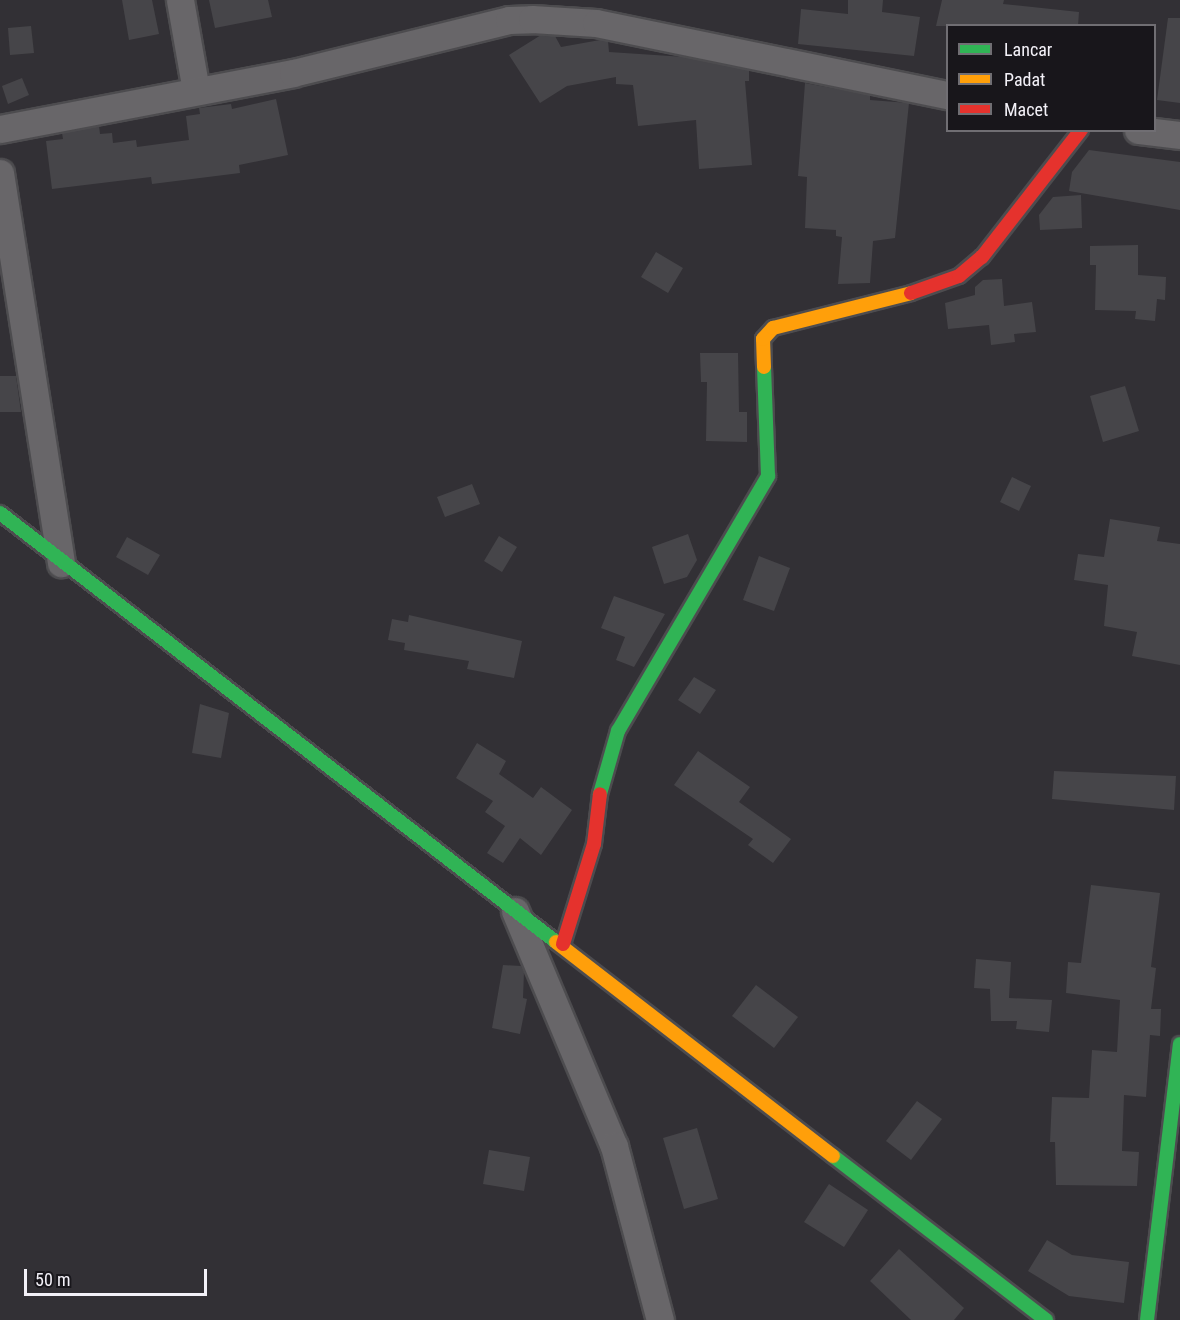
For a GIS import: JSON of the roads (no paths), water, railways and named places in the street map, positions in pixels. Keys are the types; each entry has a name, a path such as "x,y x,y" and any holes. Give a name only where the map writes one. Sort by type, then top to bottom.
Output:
{"main road":[{"path":"563,944 594,844 602,776 618,731 768,476 763,339 773,328 789,321 930,289 959,276 982,257 1079,132"},
{"path":"0,513 61,563 515,911 563,944 1046,1320"},
{"path":"1147,1320 1180,1044"}],"street":[{"path":"180,0 196,91"},
{"path":"0,129 293,73 509,20 561,10 705,44 946,95"},
{"path":"1155,132 1180,135"},
{"path":"0,173 61,563"},
{"path":"515,911 614,1146 660,1320"}]}
